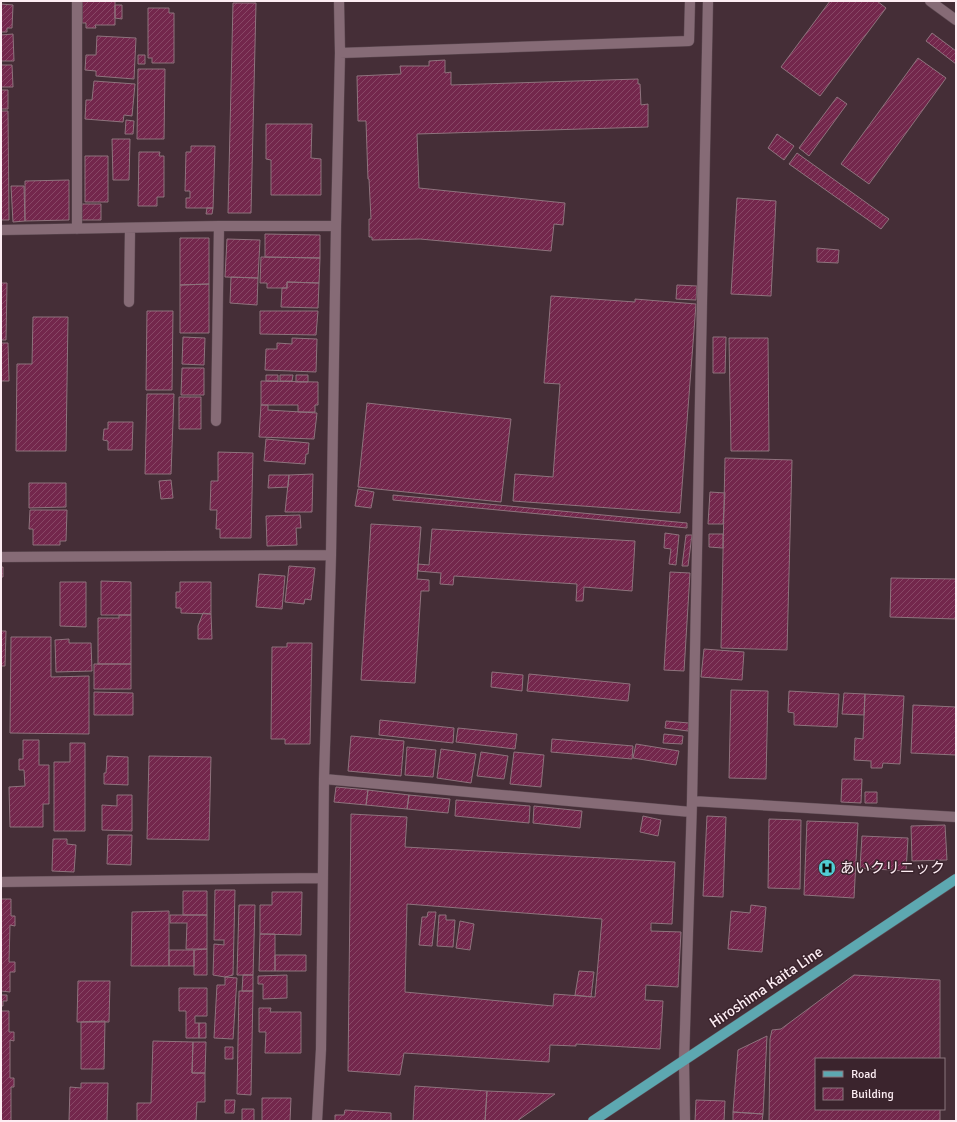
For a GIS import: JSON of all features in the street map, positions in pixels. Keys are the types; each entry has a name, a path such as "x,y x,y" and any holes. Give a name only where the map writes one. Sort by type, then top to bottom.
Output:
{"main road":[{"name":"Hiroshima Kaita Line","path":"594,1121 956,879"}],"street":[{"path":"77,1 77,229"},
{"path":"317,1121 321,1049 324,779 331,555 340,53 339,1"},
{"path":"340,53 689,41 690,1"},
{"path":"684,1121 684,1061 692,801 708,1"},
{"path":"930,1 956,20"},
{"path":"1,230 130,229 219,226 336,226"},
{"path":"216,421 219,226"},
{"path":"129,302 130,229"},
{"path":"1,557 331,555"},
{"path":"324,779 691,812"},
{"path":"692,801 956,817"},
{"path":"1,882 323,878"}],"building":[{"path":"82,1 115,1 115,25 95,25 96,28 86,28 86,23 82,23"},
{"path":"830,1 877,1 886,8 820,96 781,67"},
{"path":"233,3 256,3 251,213 228,213"},
{"path":"1,4 13,5 12,28 7,28 7,32 1,32"},
{"path":"115,5 122,5 122,19 115,18"},
{"path":"148,8 169,8 169,13 174,13 174,63 152,63 152,58 148,58"},
{"path":"932,33 956,51 956,64 926,41"},
{"path":"13,34 14,61 1,61 1,35"},
{"path":"97,36 136,38 134,79 96,76 96,71 85,70 86,55 96,55"},
{"path":"138,55 145,55 145,64 138,64"},
{"path":"918,58 946,78 869,184 841,164"},
{"path":"445,60 445,73 451,72 451,85 638,79 638,84 640,84 641,105 648,104 648,127 417,134 419,188 565,203 563,225 554,224 551,251 420,239 372,240 372,237 369,237 369,219 371,219 366,121 358,121 357,76 401,74 400,66 429,66 429,61"},
{"path":"1,65 12,65 13,87 1,87"},
{"path":"138,69 165,69 164,139 137,139"},
{"path":"94,81 135,84 132,116 124,115 123,122 85,119 86,100 92,100"},
{"path":"1,90 8,90 8,109 1,109"},
{"path":"837,97 847,104 809,156 799,148"},
{"path":"1,111 8,111 9,220 1,220"},
{"path":"126,120 134,121 133,134 125,134"},
{"path":"266,124 312,124 311,158 321,159 321,195 271,195 271,160 266,159"},
{"path":"777,134 794,146 784,160 768,148"},
{"path":"112,139 130,139 129,180 113,180"},
{"path":"191,146 215,146 213,208 186,208 186,198 190,198 190,191 185,191 186,152 191,152"},
{"path":"139,152 160,152 159,156 164,156 164,197 157,197 157,206 138,206"},
{"path":"797,153 889,219 881,229 789,164"},
{"path":"85,156 108,156 108,202 85,202"},
{"path":"69,180 69,220 25,221 25,181"},
{"path":"11,186 24,186 25,221 13,222"},
{"path":"737,198 776,201 771,296 731,294"},
{"path":"81,204 101,204 101,220 81,220"},
{"path":"207,208 213,208 212,214 206,214"},
{"path":"265,234 320,235 320,258 265,257"},
{"path":"180,238 209,238 209,284 180,285"},
{"path":"227,239 260,240 258,278 225,277"},
{"path":"817,248 839,250 838,263 817,262"},
{"path":"261,257 320,258 319,283 287,282 287,288 267,288 267,283 260,283"},
{"path":"231,277 258,278 257,305 230,303"},
{"path":"287,282 319,283 318,308 281,307 282,288 287,288"},
{"path":"1,283 7,283 6,340 1,340"},
{"path":"209,284 209,333 180,333 180,285"},
{"path":"677,285 697,286 696,300 676,299"},
{"path":"551,296 635,302 635,299 696,304 680,513 513,501 515,474 553,477 560,384 544,383"},
{"path":"147,311 173,311 172,390 146,390"},
{"path":"260,311 318,311 316,335 260,334"},
{"path":"33,317 68,317 66,451 16,451 17,364 32,364"},
{"path":"183,337 205,338 204,365 182,364"},
{"path":"713,337 726,337 725,373 713,373"},
{"path":"292,338 317,339 316,372 265,370 266,349 277,349 277,343 292,344"},
{"path":"729,338 768,338 769,451 731,451"},
{"path":"1,343 8,343 9,381 1,381"},
{"path":"182,368 204,368 204,395 181,395"},
{"path":"266,375 278,375 278,381 266,381"},
{"path":"280,375 293,375 292,381 280,381"},
{"path":"296,375 308,375 308,382 296,382"},
{"path":"261,381 318,382 318,405 315,405 315,412 298,412 298,405 261,405"},
{"path":"147,394 174,394 171,474 145,474"},
{"path":"179,397 201,397 201,429 179,429"},
{"path":"367,403 511,419 501,502 358,487"},
{"path":"261,405 268,405 268,410 317,413 314,439 259,437"},
{"path":"108,422 133,422 132,450 108,450 108,441 103,440 104,429 108,429"},
{"path":"266,439 309,443 305,464 264,461"},
{"path":"218,452 253,453 251,538 220,538 220,529 216,529 217,510 210,510 211,481 218,481"},
{"path":"725,458 792,460 787,650 721,648"},
{"path":"313,474 312,512 285,512 289,475"},
{"path":"269,475 289,475 288,487 268,488"},
{"path":"171,480 173,498 161,499 159,481"},
{"path":"29,483 66,483 66,507 29,508"},
{"path":"358,489 374,492 371,508 355,506"},
{"path":"710,492 725,493 723,524 708,524"},
{"path":"393,495 687,523 687,528 393,500"},
{"path":"30,510 67,510 66,541 60,541 60,545 33,545 33,529 29,529"},
{"path":"300,515 301,528 296,528 297,545 267,546 266,516"},
{"path":"371,524 421,527 417,579 429,580 429,591 421,591 415,683 361,680"},
{"path":"432,529 635,541 632,591 584,587 583,601 576,601 577,584 454,576 453,585 440,584 441,573 418,571 418,564 429,565"},
{"path":"665,533 679,535 676,565 669,564 671,549 664,548"},
{"path":"709,534 723,534 723,548 709,547"},
{"path":"686,535 692,535 688,566 682,566"},
{"path":"289,566 315,568 311,600 305,599 304,604 285,602"},
{"path":"1,567 3,567 3,577 1,577"},
{"path":"670,572 690,573 684,671 664,670"},
{"path":"259,574 285,576 282,609 256,607"},
{"path":"891,578 956,579 956,619 890,617"},
{"path":"101,581 131,582 131,615 101,615"},
{"path":"60,582 86,582 86,627 60,626"},
{"path":"180,582 211,582 211,614 181,613 181,608 176,608 176,592 180,592"},
{"path":"203,613 211,614 212,639 198,639 198,626"},
{"path":"119,615 131,615 131,664 98,664 98,618 119,618"},
{"path":"1,631 6,631 5,666 1,666"},
{"path":"11,637 51,637 51,677 89,676 89,734 10,733"},
{"path":"69,639 69,643 91,643 92,671 56,672 55,640"},
{"path":"287,643 312,643 310,744 285,744 285,739 271,739 272,647 287,647"},
{"path":"704,649 744,652 742,680 701,677"},
{"path":"94,664 131,664 131,689 94,689"},
{"path":"492,672 523,675 522,691 491,687"},
{"path":"529,674 630,684 628,701 527,691"},
{"path":"731,690 768,691 766,779 729,778"},
{"path":"789,691 839,694 837,727 794,725 794,713 788,712"},
{"path":"94,692 133,693 133,715 94,715"},
{"path":"844,693 865,694 864,715 842,714"},
{"path":"865,694 904,696 900,764 883,763 882,768 871,768 871,761 854,760 855,738 863,739"},
{"path":"913,705 956,707 956,755 911,753"},
{"path":"380,720 454,728 453,743 379,735"},
{"path":"666,721 689,723 688,731 665,728"},
{"path":"458,728 517,734 515,749 456,742"},
{"path":"664,734 683,736 682,744 663,743"},
{"path":"351,736 404,741 401,776 348,771"},
{"path":"552,739 633,746 632,759 551,752"},
{"path":"23,740 39,740 39,765 49,765 49,804 43,804 43,827 10,827 9,787 25,786 24,770 19,770 19,759 23,759"},
{"path":"70,743 85,743 85,831 54,831 54,762 70,762"},
{"path":"636,744 679,751 676,765 633,758"},
{"path":"407,747 436,750 433,777 405,775"},
{"path":"441,749 476,754 471,783 437,778"},
{"path":"481,752 508,756 504,779 477,776"},
{"path":"514,752 544,755 541,787 510,784"},
{"path":"107,756 128,757 128,785 104,784"},
{"path":"149,756 211,757 209,840 147,839"},
{"path":"842,779 862,779 861,803 841,802"},
{"path":"336,787 368,790 366,805 334,802"},
{"path":"368,790 409,795 407,809 366,805"},
{"path":"865,792 877,792 877,803 865,803"},
{"path":"117,795 132,795 132,831 102,830 102,805 117,806"},
{"path":"409,795 450,799 448,813 407,809"},
{"path":"456,800 530,806 529,823 455,816"},
{"path":"534,806 582,811 580,828 533,823"},
{"path":"351,814 407,817 405,847 675,862 672,924 651,923 651,931 681,932 678,987 646,985 645,1000 663,1001 660,1049 576,1044 576,1046 550,1045 549,1062 404,1053 400,1075 348,1071","holes":["407,904 602,919 595,997 554,994 553,1006 405,992"]},
{"path":"643,816 661,820 658,836 640,832"},
{"path":"707,816 726,817 723,897 703,896"},
{"path":"769,819 801,820 800,889 768,888"},
{"path":"807,821 858,823 854,898 804,895"},
{"path":"945,825 947,860 912,861 911,826"},
{"path":"108,835 132,835 131,865 107,864"},
{"path":"862,836 908,838 906,871 860,868"},
{"path":"53,839 67,839 67,844 76,845 74,872 52,871"},
{"path":"215,890 235,890 233,975 225,977 213,975 214,944 224,945 224,940 214,940"},
{"path":"183,891 207,891 207,915 183,915"},
{"path":"272,892 302,892 301,935 260,934 260,905 272,905"},
{"path":"1,899 11,899 11,916 15,916 15,926 10,925 9,962 15,962 15,972 10,972 10,992 1,991"},
{"path":"239,905 255,905 253,975 237,975"},
{"path":"751,905 766,907 762,952 728,949 731,911 750,913"},
{"path":"169,911 169,966 131,966 132,912"},
{"path":"428,912 436,912 432,946 419,945 422,917 427,917"},
{"path":"170,915 207,915 207,949 186,949 187,923 170,923"},
{"path":"439,915 446,915 446,920 455,920 453,947 437,946"},
{"path":"460,921 474,924 470,950 456,948"},
{"path":"260,934 275,934 275,971 259,971"},
{"path":"207,949 207,975 194,975 194,950"},
{"path":"169,950 194,950 194,966 169,966"},
{"path":"275,955 306,955 306,971 275,971"},
{"path":"579,971 594,972 591,997 575,995"},
{"path":"243,975 253,975 253,991 242,991"},
{"path":"287,975 287,998 263,999 263,984 258,984 258,976"},
{"path":"854,975 940,980 940,1058 815,1058 815,1110 940,1110 940,1121 769,1121 770,1039 772,1030 781,1029"},
{"path":"225,977 237,978 233,1039 214,1038 217,985 225,985"},
{"path":"78,981 110,981 109,1022 77,1022"},
{"path":"179,988 207,988 207,1016 195,1016 195,1023 199,1023 199,1038 186,1038 186,1011 179,1011"},
{"path":"239,991 253,991 251,1095 237,1094"},
{"path":"1,995 7,995 7,1001 3,1001 3,1006 1,1006"},
{"path":"259,1008 271,1008 270,1012 301,1012 301,1053 265,1053 266,1032 259,1032"},
{"path":"1,1011 9,1011 9,1032 14,1032 14,1041 10,1040 10,1078 14,1078 14,1087 11,1087 11,1121 1,1121"},
{"path":"105,1021 104,1069 81,1069 81,1022"},
{"path":"199,1023 206,1023 206,1038 199,1038"},
{"path":"767,1036 763,1114 733,1112 738,1050"},
{"path":"153,1041 193,1042 192,1073 205,1073 205,1102 197,1102 196,1121 137,1121 137,1103 151,1103"},
{"path":"193,1042 206,1042 205,1073 192,1073"},
{"path":"225,1047 233,1047 233,1059 225,1059"},
{"path":"81,1083 108,1083 107,1121 69,1121 70,1087 81,1088"},
{"path":"415,1086 487,1091 485,1121 413,1121"},
{"path":"487,1091 555,1094 517,1121 485,1121"},
{"path":"262,1098 291,1098 290,1121 262,1121"},
{"path":"225,1100 235,1100 234,1113 225,1113"},
{"path":"696,1100 725,1101 724,1121 695,1121"},
{"path":"242,1109 254,1109 254,1121 242,1121"},
{"path":"345,1110 391,1113 391,1121 335,1121 335,1115 344,1115"},
{"path":"733,1112 763,1114 762,1121 733,1121"}],"place":[{"name":"あいクリニック","path":"827,868"}]}
